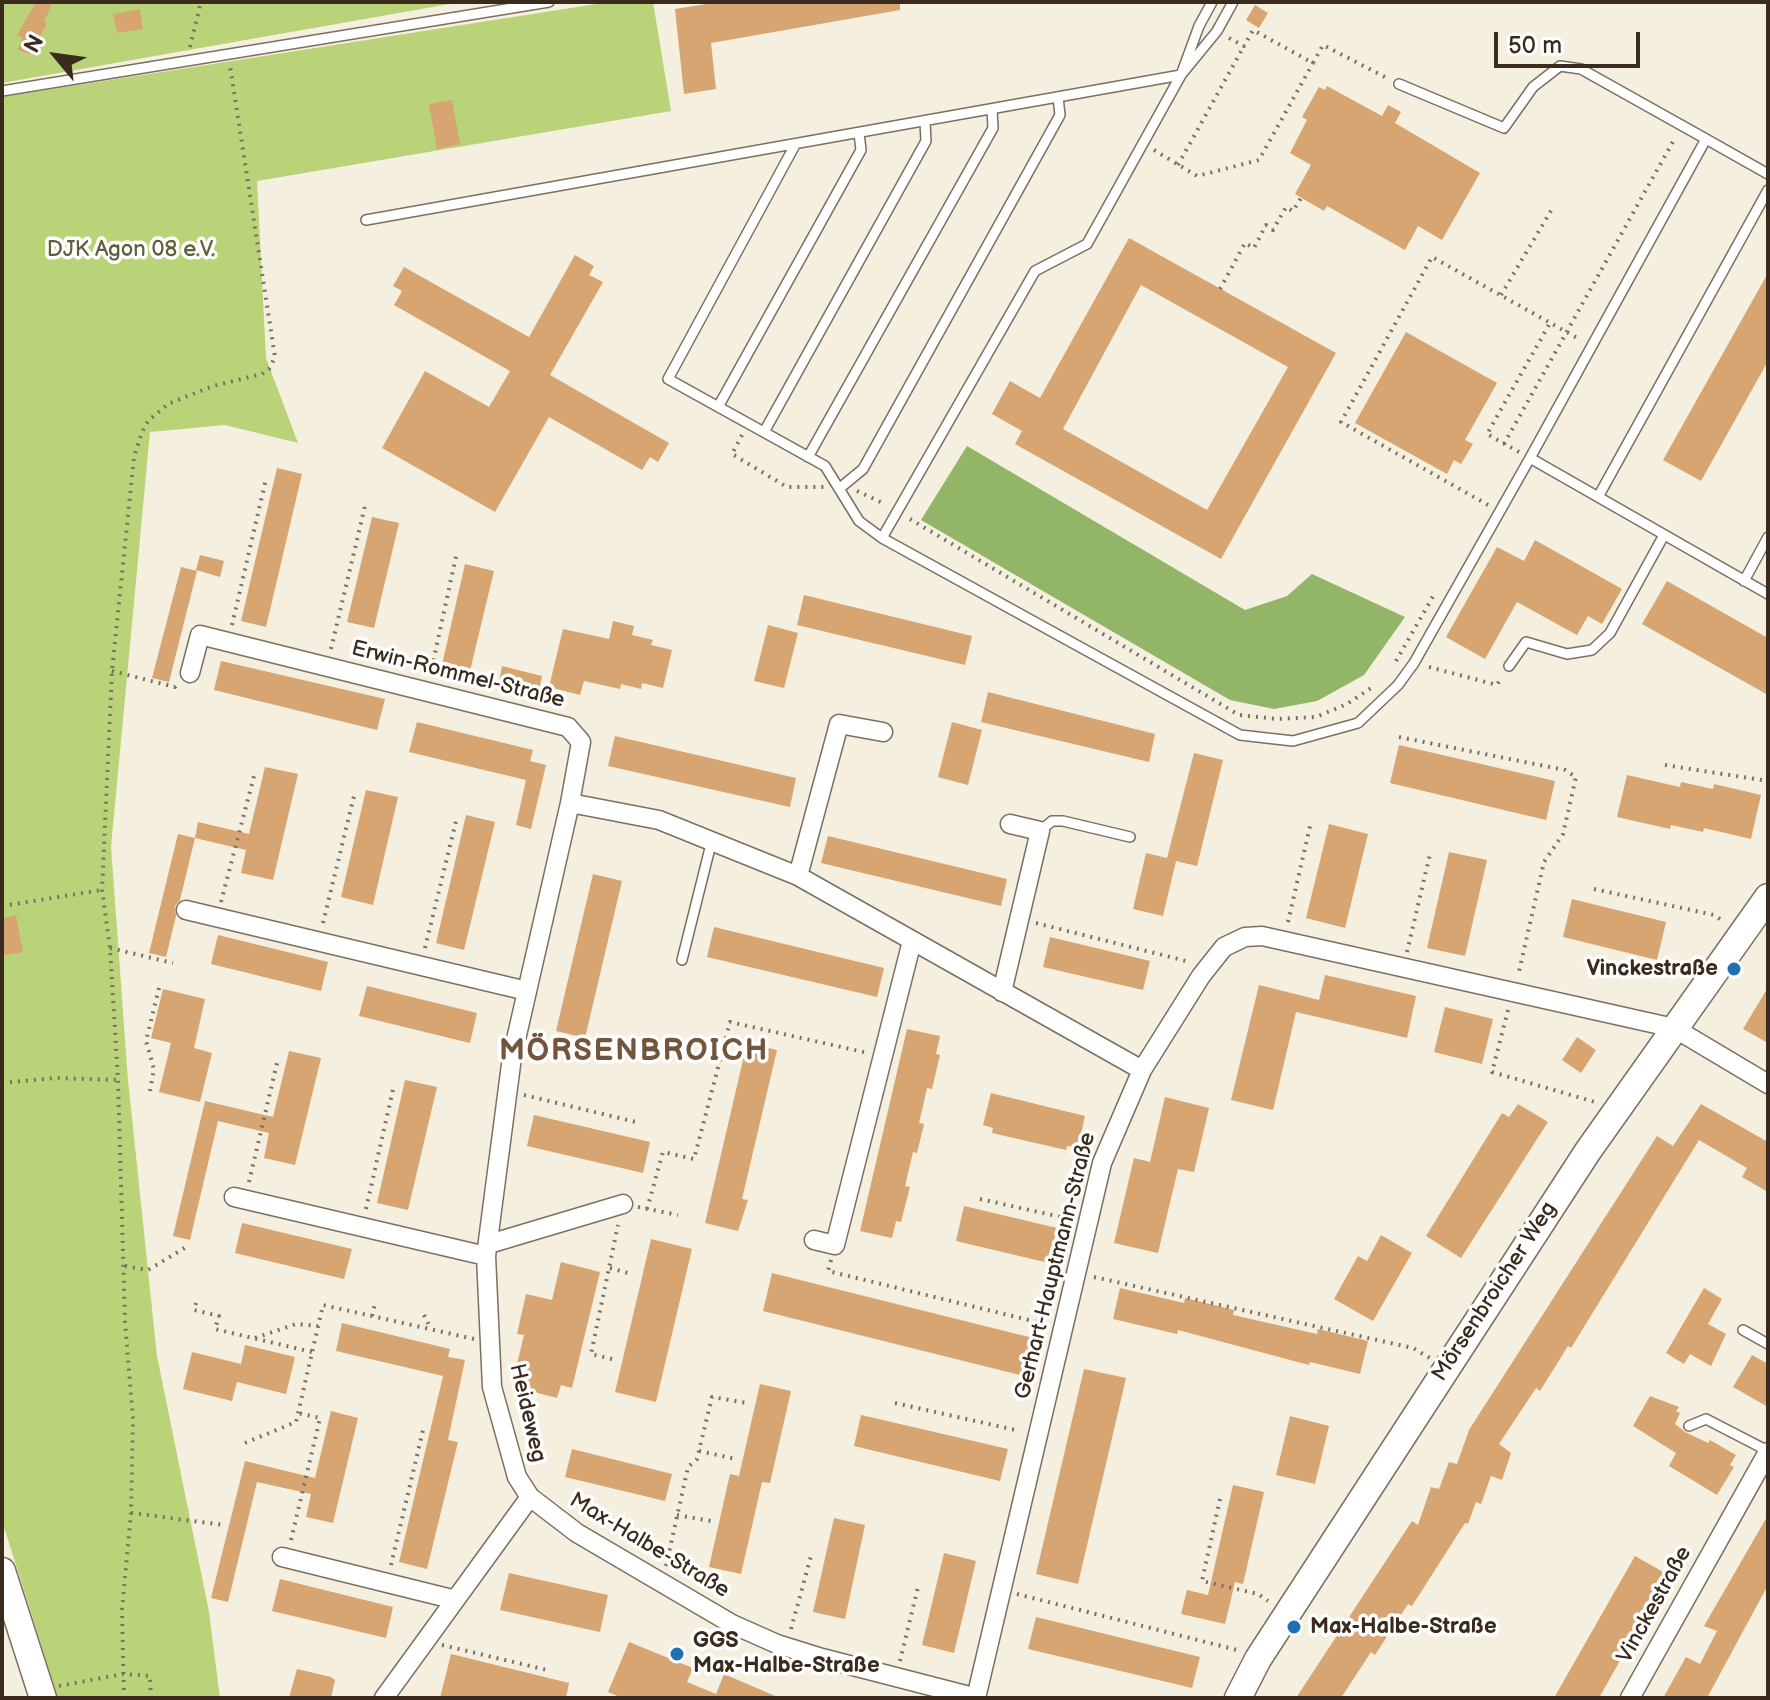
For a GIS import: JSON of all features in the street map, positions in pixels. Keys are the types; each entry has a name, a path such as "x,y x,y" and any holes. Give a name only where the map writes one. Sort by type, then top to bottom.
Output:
{"street":[{"name":"Erwin-Rommel-Straße","path":"190,673 200,635 572,729 581,746 570,803"},
{"path":"798,876 839,724 883,732"},
{"path":"570,803 659,820 798,876 1142,1070"},
{"name":"Heideweg","path":"384,1698 452,1599 530,1497 517,1477 492,1387 488,1342 488,1250 506,1091 570,803"},
{"path":"1002,992 1040,831 1010,824"},
{"name":"Mörsenbroicher Weg","path":"1238,1698 1258,1659 1446,1367 1613,1115 1768,897"},
{"path":"186,910 527,991"},
{"name":"Gerhart-Hauptmann-Straße","path":"976,1698 1102,1163 1142,1070 1208,966 1232,941 1262,936 1283,940 1674,1028"},
{"path":"814,1240 835,1245 912,941"},
{"path":"1674,1028 1768,1084"},
{"path":"239,1198 361,1227 390,1240 438,1251 488,1250 623,1204"},
{"name":"Vinckestraße","path":"1630,1698 1768,1451"},
{"name":"Max-Halbe-Straße","path":"530,1497 577,1533 732,1624 787,1647 896,1679 976,1698"},
{"path":"284,1558 452,1599"},
{"path":"2,1571 41,1694"}],"lane":[{"path":"2,91 549,2"},
{"path":"882,538 1035,271 1087,244 1181,75 1199,26 1212,2"},
{"path":"366,220 1181,75 1217,31 1233,2"},
{"path":"1399,84 1504,128 1533,87 1560,66 1581,69 1768,174"},
{"path":"840,488 863,469 1060,115 1058,97"},
{"path":"808,457 993,128 992,109"},
{"path":"764,432 926,141 925,122"},
{"path":"718,407 861,150 859,133"},
{"path":"795,145 668,379 825,466 859,521 882,538 1240,735 1293,741 1358,723 1398,685 1414,663 1706,139"},
{"path":"1598,497 1768,190"},
{"path":"1530,458 1768,594"},
{"path":"1509,666 1526,642 1567,654 1592,650 1610,633 1664,535"},
{"path":"1744,581 1768,537"},
{"path":"1040,831 1052,821 1063,821 1130,837"},
{"path":"682,960 712,840"},
{"path":"1743,1330 1768,1344"},
{"name":"Vinckestraße","path":"1689,1426 1706,1419 1768,1451"}],"path":[{"path":"187,61 201,2"},
{"path":"1178,165 1253,30 1313,63"},
{"path":"1217,31 1244,46"},
{"path":"1143,144 1197,176 1259,160 1323,45 1399,84"},
{"path":"124,1698 122,1610 131,1513 133,1419 118,1080 110,948 102,890 112,671 134,457 142,432 148,421 168,404 213,386 262,374 269,369 275,357 228,56"},
{"path":"1504,444 1682,126"},
{"path":"1220,289 1245,243 1254,248 1266,225 1273,230 1286,207 1293,211 1301,198"},
{"path":"1501,295 1552,209"},
{"path":"1500,512 1341,422 1432,257 1592,347"},
{"path":"1530,458 1487,434 1550,323"},
{"path":"748,424 732,454 787,487 840,488 867,493 1239,715 1277,719 1316,717 1347,704 1377,684"},
{"path":"227,643 266,479"},
{"path":"1479,517 1486,504"},
{"path":"327,666 365,506"},
{"path":"427,690 457,552"},
{"path":"1394,663 1440,584"},
{"path":"1414,663 1497,685 1509,666"},
{"path":"112,671 175,687 190,673"},
{"path":"1399,737 1565,770 1576,777 1563,834 1544,862 1492,1072 1589,1098 1613,1115"},
{"path":"1665,765 1768,781"},
{"path":"217,916 254,776"},
{"path":"319,941 354,796"},
{"path":"421,966 456,821"},
{"path":"1283,940 1311,822"},
{"path":"1403,966 1430,854"},
{"path":"1594,889 1714,915 1741,934"},
{"path":"2,906 102,890"},
{"path":"1019,919 1208,966"},
{"path":"110,948 173,963"},
{"path":"150,1091 154,1069 146,1041 159,988"},
{"path":"647,1209 663,1152 694,1159 730,1022 883,1056"},
{"path":"239,1198 278,1059"},
{"path":"2,1083 54,1078 118,1080"},
{"path":"361,1227 394,1085"},
{"path":"506,1091 636,1122"},
{"path":"980,1199 1088,1222"},
{"path":"612,1359 591,1354 623,1204 678,1215"},
{"path":"835,1245 828,1271 1063,1329"},
{"path":"125,1266 148,1270 188,1246"},
{"path":"609,1268 631,1274"},
{"path":"1076,1273 1413,1348 1446,1367"},
{"path":"196,1303 194,1310 219,1316 215,1329 312,1352"},
{"path":"372,1316 375,1304"},
{"path":"245,1443 296,1422 323,1305 488,1342"},
{"path":"424,1315 431,1329"},
{"path":"253,1338 296,1324 318,1326"},
{"path":"662,1584 688,1467 697,1459 712,1397 747,1403"},
{"path":"895,1403 1037,1435"},
{"path":"284,1558 320,1418 298,1413"},
{"path":"387,1583 424,1426"},
{"path":"699,1451 736,1459"},
{"path":"1220,1499 1202,1581 1258,1594 1287,1613"},
{"path":"131,1513 224,1525"},
{"path":"677,1515 711,1521"},
{"path":"787,1647 811,1556"},
{"path":"896,1679 918,1587"},
{"path":"1000,1590 1229,1647 1258,1659"},
{"path":"426,1636 439,1644 547,1670"},
{"path":"41,1694 123,1674 150,1676 151,1698"}],"green space":[{"path":"2,2 461,2 2,83"},
{"name":"DJK Agon 08 e.V.","path":"609,2 653,2 671,111 257,181 266,358 298,443 225,425 150,432 111,847 128,1080 157,1356 209,1612 220,1698 58,1698 2,1521 2,97"},
{"path":"967,446 1245,610 1287,596 1312,574 1405,617 1364,675 1317,701 1274,709 1230,700 921,520"}],"building":[{"path":"36,2 53,2 44,22 47,24 29,54 18,50 22,38 17,35"},
{"path":"719,2 900,2 900,10 711,43 716,89 684,94 675,9"},
{"path":"1255,5 1268,13 1259,28 1246,20"},
{"path":"140,9 143,29 117,33 113,14"},
{"path":"1327,86 1382,116 1388,105 1401,112 1395,123 1480,173 1442,240 1418,226 1405,250 1327,206 1324,211 1295,194 1311,165 1290,153 1307,120 1302,117 1319,87 1325,90"},
{"path":"452,100 460,144 437,149 429,104"},
{"path":"1129,238 1336,353 1221,559 1015,444 1022,431 992,414 1010,381 1040,398","holes":["1141,285 1288,367 1207,510 1063,429"]},
{"path":"575,255 594,266 589,275 603,282 550,375 669,443 658,462 650,457 642,470 549,417 495,512 382,448 425,371 489,407 510,371 394,305 402,291 393,286 404,267 529,337"},
{"path":"1768,273 1768,361 1701,481 1663,460"},
{"path":"1406,332 1497,383 1465,440 1473,444 1461,464 1454,460 1447,474 1355,423"},
{"path":"277,468 302,474 266,627 241,621"},
{"path":"372,517 399,523 374,628 347,622"},
{"path":"1535,540 1622,589 1602,624 1588,616 1577,635 1517,602 1485,659 1446,637 1497,547 1524,561"},
{"path":"200,555 224,561 220,577 196,570"},
{"path":"465,564 494,571 469,675 441,669"},
{"path":"181,567 197,571 169,682 152,678"},
{"path":"1667,581 1768,638 1768,695 1642,624"},
{"path":"804,595 972,636 965,665 797,625"},
{"path":"613,621 634,626 632,635 653,640 651,645 672,650 663,688 642,683 641,689 621,684 620,689 584,681 580,695 549,687 563,629 609,639"},
{"path":"768,625 798,633 784,688 754,681"},
{"path":"221,661 385,699 377,730 214,690"},
{"path":"502,666 542,676 539,691 499,682"},
{"path":"988,692 1155,734 1149,762 981,722"},
{"path":"417,722 533,750 530,761 546,765 531,829 516,825 526,780 409,752"},
{"path":"952,722 982,730 968,785 938,777"},
{"path":"615,736 796,778 790,807 608,766"},
{"path":"1399,745 1555,781 1546,820 1390,783"},
{"path":"1194,753 1223,760 1197,866 1176,861 1163,916 1133,909 1146,853 1167,858"},
{"path":"265,767 298,774 273,880 241,873 246,850 195,838 198,822 249,834"},
{"path":"1627,775 1680,787 1681,782 1713,789 1714,784 1761,795 1751,839 1704,828 1703,832 1671,825 1670,829 1617,817"},
{"path":"366,790 398,797 373,905 341,897"},
{"path":"466,815 495,822 464,950 436,943"},
{"path":"1329,824 1368,834 1345,928 1306,918"},
{"path":"178,834 195,838 180,900 175,906 176,916 166,957 149,953"},
{"path":"828,836 1007,879 1001,906 821,863"},
{"path":"1449,852 1487,860 1465,956 1427,948"},
{"path":"593,874 622,881 585,1038 556,1031"},
{"path":"1572,899 1666,922 1657,960 1563,937"},
{"path":"16,915 23,952 2,956 2,918"},
{"path":"714,927 884,968 877,997 707,957"},
{"path":"218,935 328,962 321,991 211,964"},
{"path":"1050,937 1150,961 1143,990 1043,967"},
{"path":"1325,975 1416,996 1407,1038 1296,1012 1273,1110 1231,1100 1259,985 1319,1000"},
{"path":"367,986 477,1013 470,1043 359,1016"},
{"path":"1768,987 1768,1043 1743,1029"},
{"path":"163,989 205,999 194,1048 212,1053 200,1102 159,1092 171,1043 151,1038"},
{"path":"1445,1007 1493,1019 1482,1064 1434,1052"},
{"path":"907,1029 940,1036 936,1054 940,1055 932,1089 927,1088 919,1123 924,1124 905,1186 910,1187 901,1222 896,1221 892,1238 860,1231"},
{"path":"1577,1037 1596,1050 1581,1073 1562,1060"},
{"path":"747,1043 777,1050 742,1199 748,1200 738,1231 705,1223"},
{"path":"289,1051 321,1058 295,1165 264,1158 269,1133 218,1121 190,1240 173,1236 205,1101 273,1117"},
{"path":"405,1080 437,1087 408,1210 377,1203"},
{"path":"991,1093 1085,1116 1078,1148 1067,1146 1066,1150 992,1133 993,1128 983,1125"},
{"path":"1165,1097 1209,1108 1194,1172 1178,1169 1158,1253 1114,1243 1134,1158 1150,1162"},
{"path":"1518,1104 1548,1122 1461,1258 1426,1236 1502,1113 1509,1117"},
{"path":"1701,1104 1768,1142 1768,1192 1742,1177 1747,1168 1699,1140 1571,1348 1568,1346 1540,1391 1536,1388 1499,1444 1511,1453 1502,1480 1491,1476 1481,1504 1476,1502 1468,1524 1465,1523 1412,1606 1408,1604 1375,1655 1371,1652 1341,1698 1296,1698 1412,1521 1418,1525 1431,1487 1439,1489 1449,1462 1457,1464 1469,1430 1657,1136 1673,1146"},
{"path":"534,1115 650,1142 643,1173 527,1146"},
{"path":"964,1206 1057,1228 1049,1263 956,1241"},
{"path":"242,1223 352,1249 344,1279 235,1253"},
{"path":"1381,1235 1412,1253 1373,1321 1334,1299 1358,1256 1367,1261"},
{"path":"651,1239 692,1249 656,1402 615,1392"},
{"path":"561,1262 600,1272 572,1388 561,1385 557,1398 522,1389 528,1367 517,1364 524,1335 517,1334 526,1294 552,1300"},
{"path":"772,1273 1033,1338 1024,1376 763,1311"},
{"path":"1120,1288 1184,1303 1185,1298 1234,1310 1233,1315 1317,1334 1318,1329 1368,1341 1360,1374 1310,1362 1309,1365 1178,1330 1177,1334 1113,1319"},
{"path":"1704,1288 1722,1299 1708,1324 1726,1334 1711,1366 1690,1354 1684,1364 1666,1353"},
{"path":"342,1323 450,1349 448,1357 465,1360 448,1440 458,1442 427,1569 399,1562 443,1376 336,1351"},
{"path":"245,1345 295,1357 286,1394 237,1382 232,1401 183,1389 192,1352 241,1364"},
{"path":"1752,1355 1768,1364 1768,1407 1733,1387"},
{"path":"1084,1369 1126,1378 1078,1584 1036,1574"},
{"path":"760,1384 791,1391 770,1483 762,1482 741,1574 709,1567 730,1474 739,1476"},
{"path":"1650,1396 1679,1407 1675,1424 1685,1432 1708,1443 1710,1440 1736,1455 1730,1465 1734,1467 1717,1495 1669,1466 1676,1453 1633,1426"},
{"path":"331,1411 358,1418 333,1523 306,1517 311,1494 257,1482 228,1602 211,1598 245,1461 315,1478"},
{"path":"861,1415 1008,1449 1000,1481 854,1446"},
{"path":"1290,1416 1329,1426 1315,1484 1276,1475"},
{"path":"572,1449 672,1474 665,1501 565,1477"},
{"path":"1233,1485 1264,1492 1243,1584 1235,1582 1225,1624 1181,1614 1187,1590 1208,1595"},
{"path":"1768,1515 1768,1585 1707,1698 1663,1698 1686,1657 1700,1664 1717,1631 1704,1626"},
{"path":"834,1518 865,1525 845,1619 813,1612"},
{"path":"944,1553 976,1561 954,1653 922,1645"},
{"path":"1635,1556 1672,1577 1656,1603 1653,1602 1599,1698 1554,1698"},
{"path":"509,1573 608,1595 600,1632 500,1610"},
{"path":"280,1579 393,1607 386,1638 272,1611"},
{"path":"1036,1617 1200,1657 1192,1688 1028,1649"},
{"path":"629,1642 693,1668 687,1682 716,1694 724,1674 780,1698 622,1698 608,1692"},
{"path":"451,1654 569,1683 566,1698 440,1698"},
{"path":"297,1669 335,1680 331,1698 289,1698"}],"place":[{"name":"Vinckestraße","path":"1734,969"},
{"name":"Max-Halbe-Straße","path":"1294,1627"},
{"name":"GGS Max-Halbe-Straße","path":"677,1654"}],"district":[{"name":"MÖRSENBROICH","path":"634,1052"}]}
